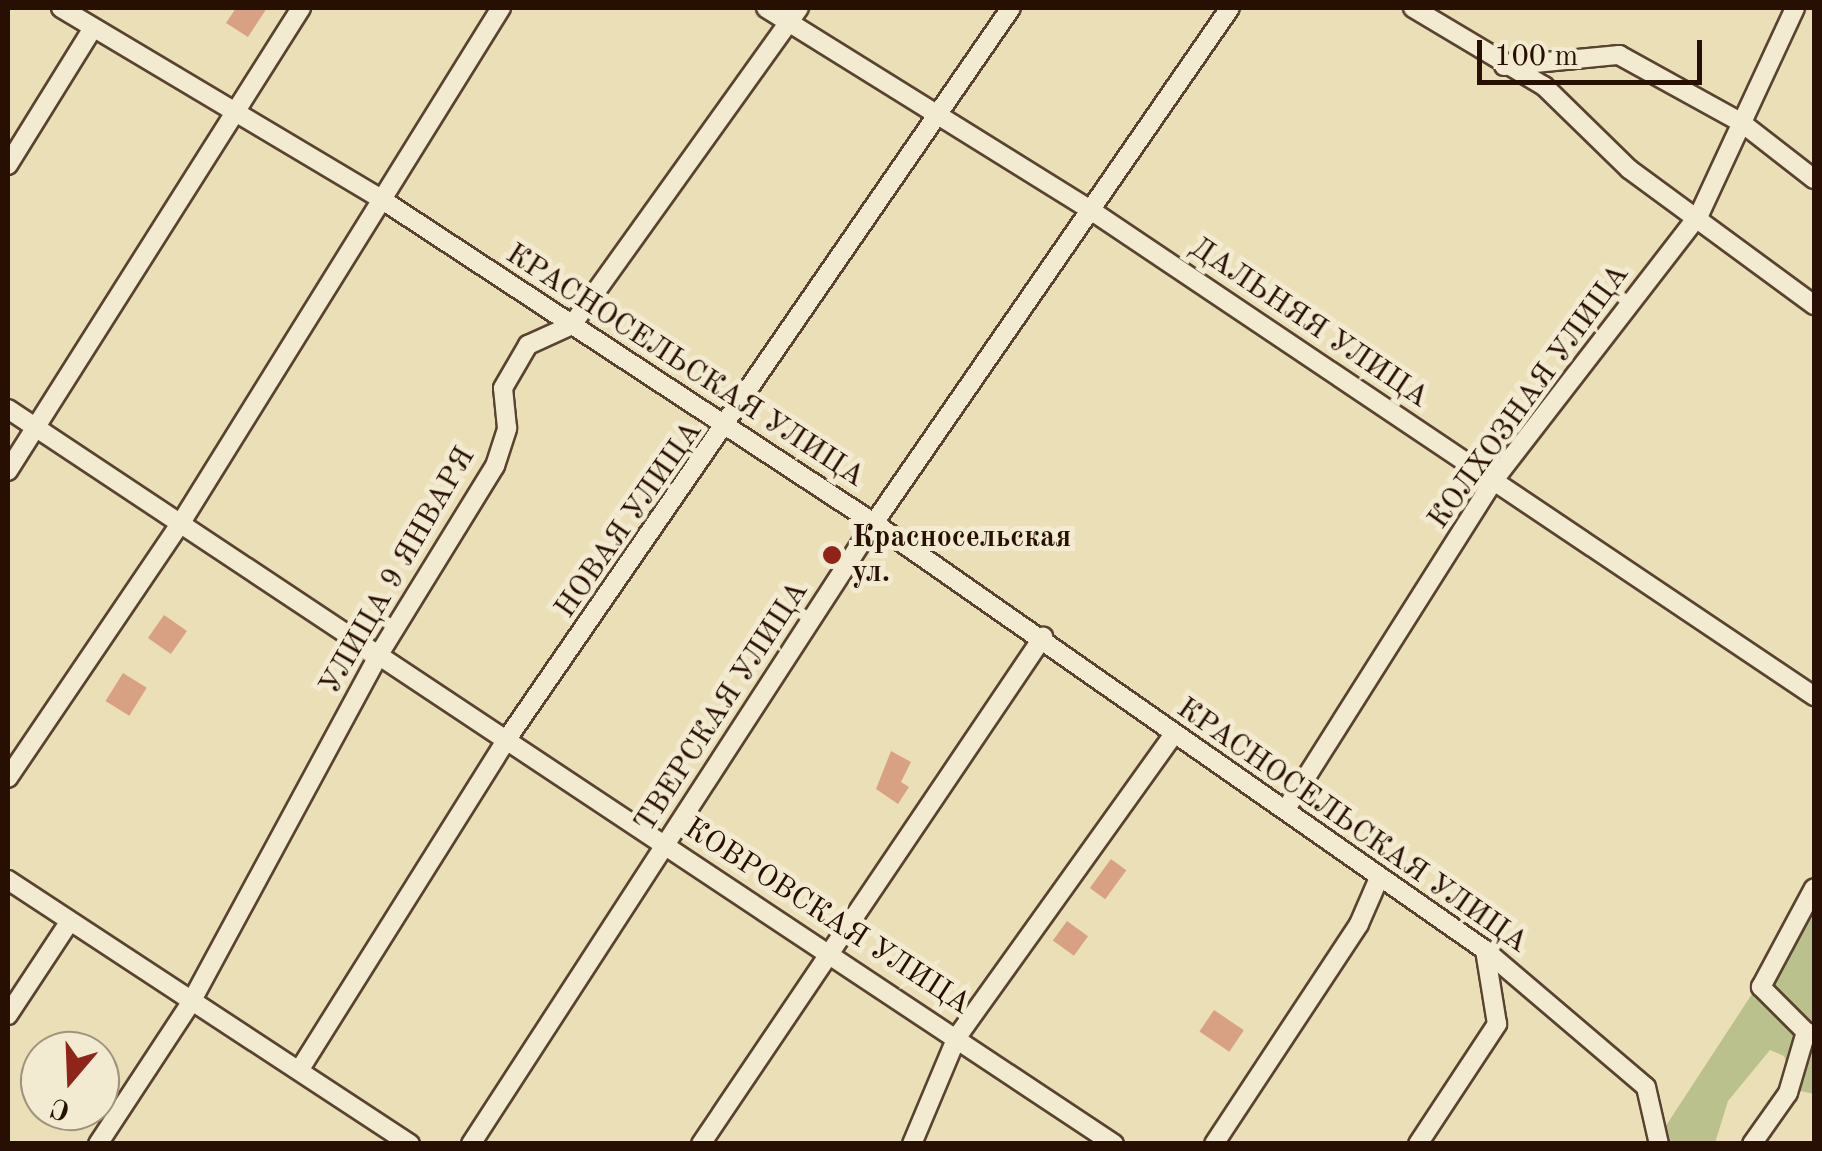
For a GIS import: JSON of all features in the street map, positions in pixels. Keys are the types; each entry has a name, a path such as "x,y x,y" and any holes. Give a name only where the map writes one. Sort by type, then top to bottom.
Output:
{"street":[{"name":"КРАСНОСЕЛЬСКАЯ УЛИЦА","path":"61,8 91,31 378,198 726,430 874,523 1043,637 1174,734 1485,950 1646,1087 1659,1144"},
{"path":"8,471 301,8"},
{"path":"8,778 182,521 378,198 502,8"},
{"name":"ДАЛЬНЯЯ УЛИЦА","path":"766,8 795,15 939,116 1092,211 1814,696"},
{"name":"НОВАЯ УЛИЦА","path":"300,1069 507,739 726,430 1011,8"},
{"name":"ТВЕРСКАЯ УЛИЦА","path":"471,1144 874,523 1230,8"},
{"path":"1414,8 1503,66 1544,86 1629,169 1700,215 1814,305"},
{"name":"КОЛХОЗНАЯ УЛИЦА","path":"1286,809 1494,480 1700,215 1795,8"},
{"name":"УЛИЦА 9 ЯНВАРЯ","path":"98,1144 190,1004 381,652 495,466 507,428 503,388 528,345 572,325 795,15"},
{"path":"8,165 91,31"},
{"path":"1503,66 1620,56 1742,122 1814,179"},
{"name":"КОВРОВСКАЯ УЛИЦА","path":"8,409 381,652 1114,1144"},
{"path":"701,1144 1043,637"},
{"path":"912,1144 958,1036 1174,734"},
{"path":"1214,1144 1359,924 1378,878"},
{"path":"8,880 68,924 190,1004 300,1069 410,1144"},
{"path":"1752,1144 1788,1093 1806,1032 1761,987 1814,888"},
{"path":"8,1015 68,924"},
{"path":"1418,1144 1497,1024 1485,950"}],"green space":[{"path":"1814,899 1814,1094 1796,1090 1784,1056 1770,1050 1728,1101 1715,1143 1654,1144"}],"building":[{"path":"236,8 267,8 248,37 226,23"},
{"path":"164,615 187,631 171,654 148,638"},
{"path":"123,673 147,688 129,716 106,701"},
{"path":"891,751 911,762 901,782 909,787 898,804 876,789"},
{"path":"1111,859 1126,870 1105,899 1090,888"},
{"path":"1067,921 1088,936 1074,956 1053,940"},
{"path":"1214,1010 1244,1030 1229,1052 1199,1032"}],"place":[{"name":"Красносельская ул.","path":"832,555"}]}
